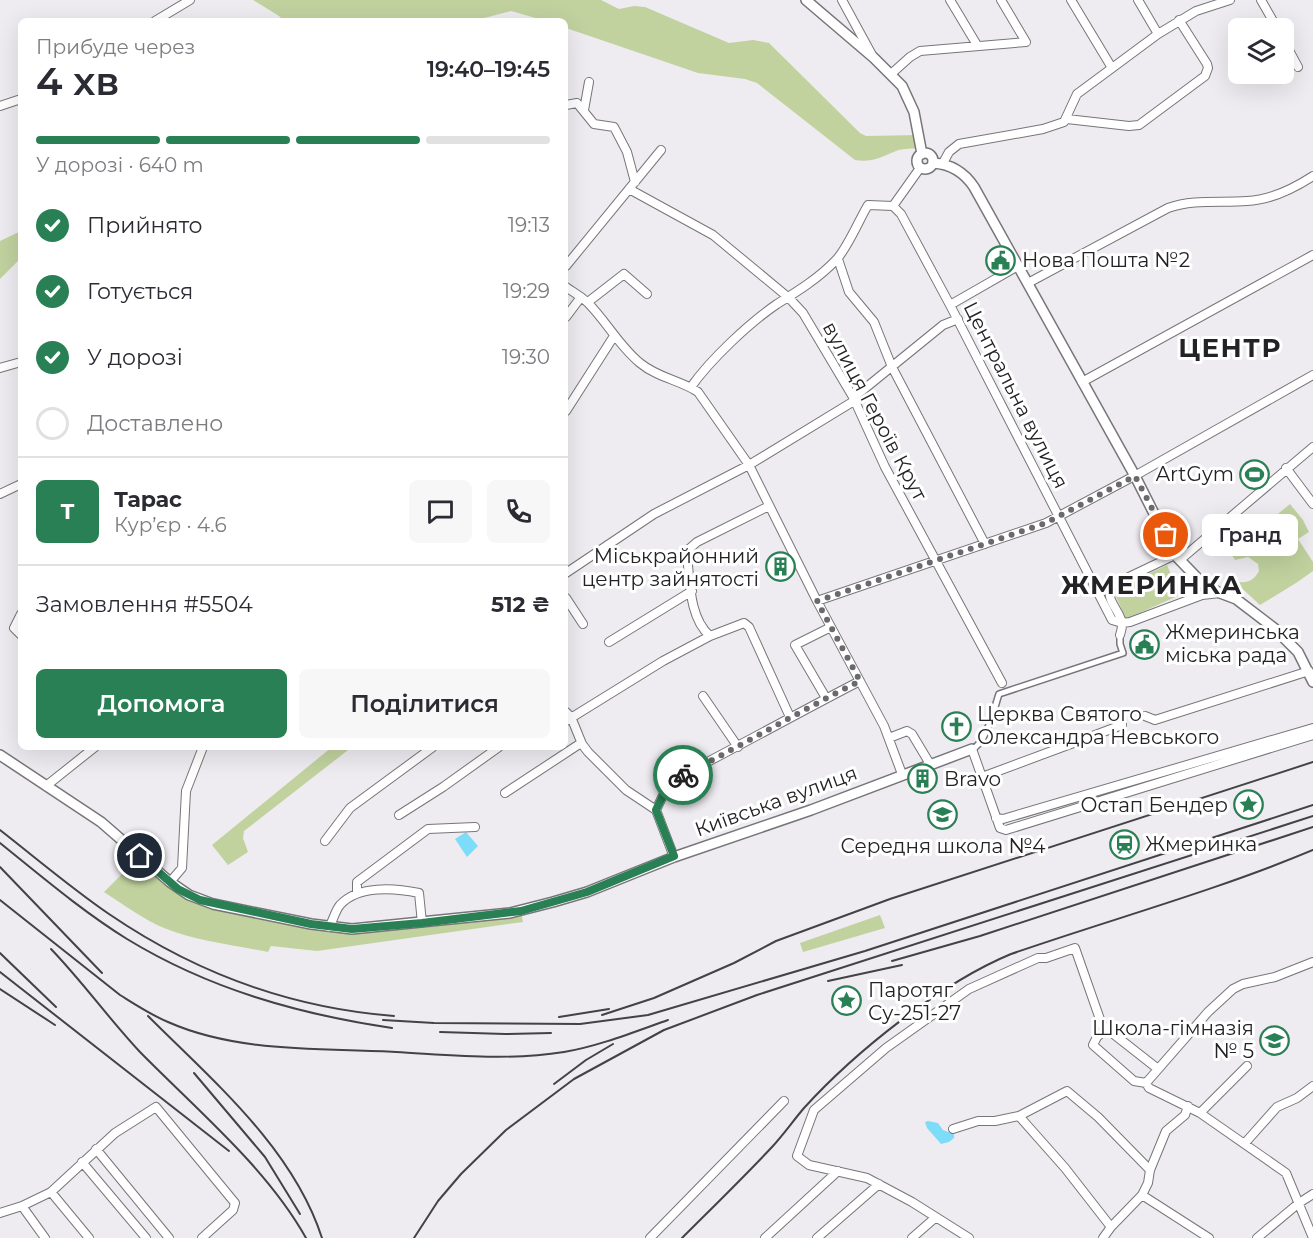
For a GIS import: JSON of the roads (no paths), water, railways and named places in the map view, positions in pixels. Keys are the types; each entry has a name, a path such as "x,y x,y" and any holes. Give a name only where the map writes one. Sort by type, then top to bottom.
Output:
{"street":[{"path":"160,18 190,0"},
{"path":"807,0 874,58 902,86 912,105 922,154"},
{"path":"843,0 874,58"},
{"path":"950,0 977,45"},
{"path":"891,74 917,52 1026,42 1001,0"},
{"path":"1071,0 1112,68"},
{"path":"1138,0 1158,34"},
{"path":"919,167 928,169 960,144 1060,124 1067,119 1077,94 1158,34 1209,3 1230,0"},
{"path":"1261,0 1271,18"},
{"path":"1067,119 1139,125 1205,76 1208,73 1207,64 1179,21"},
{"path":"1294,60 1298,67"},
{"path":"584,110 589,82"},
{"path":"0,106 18,100"},
{"path":"568,105 577,103 594,124 614,127 627,153 635,182"},
{"path":"568,264 661,150"},
{"path":"922,154 930,155 938,163 960,171 969,180 1178,557 1203,584 1236,599 1274,628 1298,652 1313,682"},
{"path":"919,167 916,160 922,154"},
{"path":"691,387 701,373 739,336 776,305 810,284 838,259 868,205 893,206 919,167"},
{"path":"1028,283 1168,208 1189,202 1246,202 1265,199 1294,188 1313,176"},
{"name":"вулиця Героїв Крут","path":"629,189 713,235 789,297 803,313 854,399 885,467 1002,683"},
{"name":"Центральна вулиця","path":"893,206 901,214 951,305 1112,620 1122,623"},
{"path":"1082,382 1313,255"},
{"path":"838,259 849,292 874,322 892,367 985,544"},
{"path":"951,305 1018,266"},
{"path":"588,303 624,274 647,294"},
{"path":"568,288 588,303 614,336 637,361 652,373 699,392 749,465 889,738 902,774"},
{"path":"568,314 580,297"},
{"path":"568,572 654,514 749,465 854,399 943,326 958,319"},
{"path":"568,408 614,336"},
{"path":"0,368 18,363"},
{"path":"817,601 1060,517 1313,375"},
{"path":"1313,447 1178,557 1114,584 1109,590 1109,596 1122,623 1120,644 1123,653 999,694 983,740 978,747 972,749 1000,828 1006,830 1313,735"},
{"path":"1286,468 1313,504"},
{"path":"0,494 18,485"},
{"path":"710,636 701,628 695,611 687,555 689,549 769,506"},
{"path":"1190,599 1193,584 1191,573"},
{"path":"609,642 692,591"},
{"path":"1122,623 1202,595 1220,593"},
{"path":"568,601 583,624"},
{"path":"568,716 710,636 744,623 749,627 790,717"},
{"path":"826,698 795,645 831,627"},
{"path":"1145,716 1155,720 1309,671"},
{"path":"656,810 668,785 675,778 738,747 860,681"},
{"path":"703,696 738,747"},
{"path":"568,719 581,742 620,786 656,810 674,856"},
{"path":"982,777 1122,725"},
{"path":"996,818 1003,819 1313,728"},
{"path":"889,738 907,731 912,734 930,764"},
{"path":"505,793 581,742"},
{"name":"Київська вулиця","path":"0,755 101,822 170,882 189,895 206,902 330,927 362,929 510,913 587,892 674,856 811,810 972,749"},
{"path":"46,786 91,750"},
{"path":"170,882 182,868 186,791 202,750"},
{"path":"325,842 350,808 429,750"},
{"path":"399,815 495,750"},
{"path":"357,893 357,882 428,829 475,827"},
{"path":"330,927 340,906 357,893 400,889 419,893 422,923"},
{"path":"966,1237 936,1217 867,1178 809,1165 797,1156 814,1110 893,1042 969,989 1038,958 1046,958 1076,948 1102,1024 1158,1069"},
{"path":"1146,1083 1208,1012 1233,989 1243,984 1275,977 1313,962"},
{"path":"1107,1028 1097,1037 1093,1045 1134,1081 1146,1083 1149,1088 1200,1113 1286,1173 1313,1238"},
{"path":"1200,1113 1247,1066"},
{"path":"1245,1143 1277,1107 1297,1098 1313,1086"},
{"path":"953,1129 978,1121 995,1121 1019,1116 1067,1091 1098,1116 1150,1170"},
{"path":"650,1238 784,1101"},
{"path":"1103,1238 1142,1195 1166,1131 1185,1115 1188,1106"},
{"path":"0,1213 22,1206 51,1192 115,1133 156,1107 235,1205 233,1210 202,1238"},
{"path":"1019,1116 1065,1168 1111,1227"},
{"path":"96,1149 169,1238"},
{"path":"82,1162 146,1238"},
{"path":"765,1238 838,1171"},
{"path":"817,1238 879,1184"},
{"path":"51,1192 89,1238"},
{"path":"1257,1238 1313,1194"},
{"path":"1142,1195 1209,1238"},
{"path":"22,1206 45,1238"},
{"path":"912,1238 936,1217"}],"water":[{"path":"466,832 478,846 467,857 455,839"},
{"path":"925,1122 938,1123 943,1130 954,1134 954,1138 941,1144 927,1128"}],"railway":[{"path":"602,1015 654,998 734,963 776,941 890,899 1313,762"},
{"path":"383,1020 434,1023 580,1024 648,1015 865,951 1313,805"},
{"path":"414,1238 438,1201 461,1174 506,1130 574,1079 664,1030 757,995 1313,816"},
{"path":"892,961 980,936 1313,827"},
{"path":"0,830 109,914 141,935 209,970 281,996 356,1012 394,1016"},
{"path":"0,843 94,917 158,957 255,997 322,1015 392,1028"},
{"path":"682,1238 761,1159 804,1108 848,1064 900,1021 956,982 1011,954 1201,892 1313,850"},
{"path":"0,867 102,973"},
{"path":"0,900 120,995 168,1022 223,1039 309,1049 522,1056 564,1052 590,1046 668,1020"},
{"path":"51,949 140,1052 251,1163 290,1212 306,1238"},
{"path":"0,953 56,1007"},
{"path":"828,981 902,965"},
{"path":"0,972 229,1151"},
{"path":"0,989 55,1025"},
{"path":"559,1017 609,1009"},
{"path":"148,1016 224,1091 271,1145 292,1174 309,1205 322,1238"},
{"path":"440,1032 551,1033"},
{"path":"554,1084 586,1060 613,1044"},
{"path":"194,1073 265,1157 300,1214"}],"place":[{"name":"Нова Пошта №2","path":"1001,260"},
{"name":"ArtGym","path":"1255,474"},
{"name":"Гранд","path":"1166,535"},
{"name":"Міськрайонний центр зайнятості","path":"780,567"},
{"name":"Жмеринська міська рада","path":"1144,644"},
{"name":"Церква Святого Олександра Невського","path":"956,726"},
{"name":"Bravo","path":"923,779"},
{"name":"Остап Бендер","path":"1249,805"},
{"name":"Середня школа №4","path":"943,815"},
{"name":"Жмеринка","path":"1124,844"},
{"name":"Паротяг Су-251-27","path":"847,1001"},
{"name":"Школа-гімназія № 5","path":"1275,1040"}],"district":[{"name":"ЦЕНТР","path":"1230,348"},
{"name":"ЖМЕРИНКА","path":"1152,585"}]}
